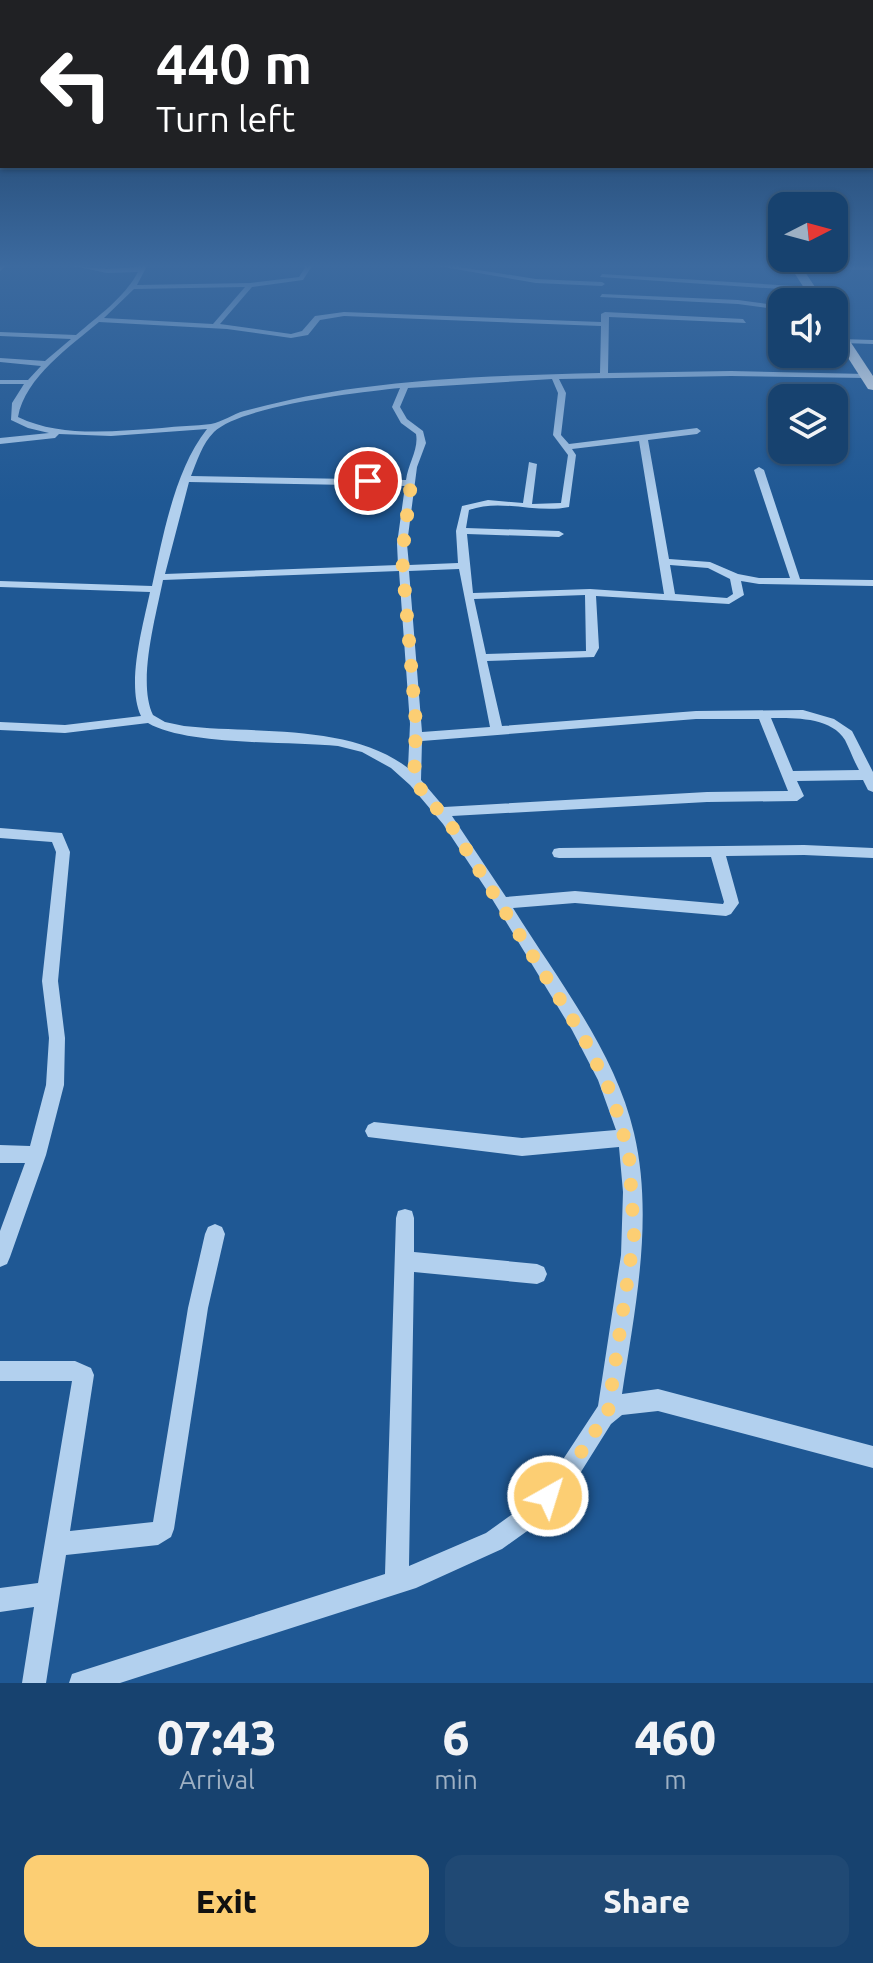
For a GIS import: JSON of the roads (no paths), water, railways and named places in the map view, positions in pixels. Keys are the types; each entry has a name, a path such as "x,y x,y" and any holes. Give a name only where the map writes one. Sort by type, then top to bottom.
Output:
{"highway":[{"path":"848,348 870,379"}],"street":[{"path":"71,345 29,382 13,410 16,420 44,428 83,432"},
{"path":"604,374 605,345"},
{"path":"0,360 48,364"},
{"path":"0,441 83,432 216,426 241,415 302,399 405,386 554,376 682,372 870,379"},
{"path":"497,731 464,566 462,512 471,505 566,505 572,455 557,435 562,393 554,376"},
{"path":"0,382 29,382"},
{"path":"405,386 396,407 404,421 420,433 422,443 411,483 402,544 416,737 414,781"},
{"path":"216,426 198,444 158,583 141,688 142,709 148,719 158,726 196,732 337,740 387,758 414,781 439,812 502,903 583,1036 612,1095 629,1154 634,1236 608,1412"},
{"path":"569,447 697,431"},
{"path":"643,437 670,596"},
{"path":"527,506 532,464"},
{"path":"759,470 796,582"},
{"path":"186,479 411,483"},
{"path":"461,531 559,534"},
{"path":"666,562 710,565 735,577 873,583"},
{"path":"0,584 158,583 464,566"},
{"path":"470,596 590,592 737,599 735,577"},
{"path":"482,658 590,654 593,648 590,592"},
{"path":"416,737 763,713 803,714 830,722 848,734 869,772 790,776"},
{"path":"439,812 707,797 796,797 763,713"},
{"path":"0,726 65,729 148,719"},
{"path":"0,833 57,837 63,845 50,981 58,1060 50,1113 0,1257"},
{"path":"502,903 563,897 726,910 732,903 717,851"},
{"path":"559,853 873,853"},
{"path":"374,1131 522,1147 625,1138"},
{"path":"0,1154 37,1155"},
{"path":"397,1582 405,1218"},
{"path":"59,1544 158,1533 163,1529 198,1308 215,1234"},
{"path":"404,1261 537,1274"},
{"path":"0,1371 75,1371 84,1375 59,1544 34,1683"},
{"path":"81,1683 397,1582 494,1541 529,1516 566,1475 608,1412 618,1405 636,1400 658,1400 873,1457"},
{"path":"0,1600 49,1593"}]}
